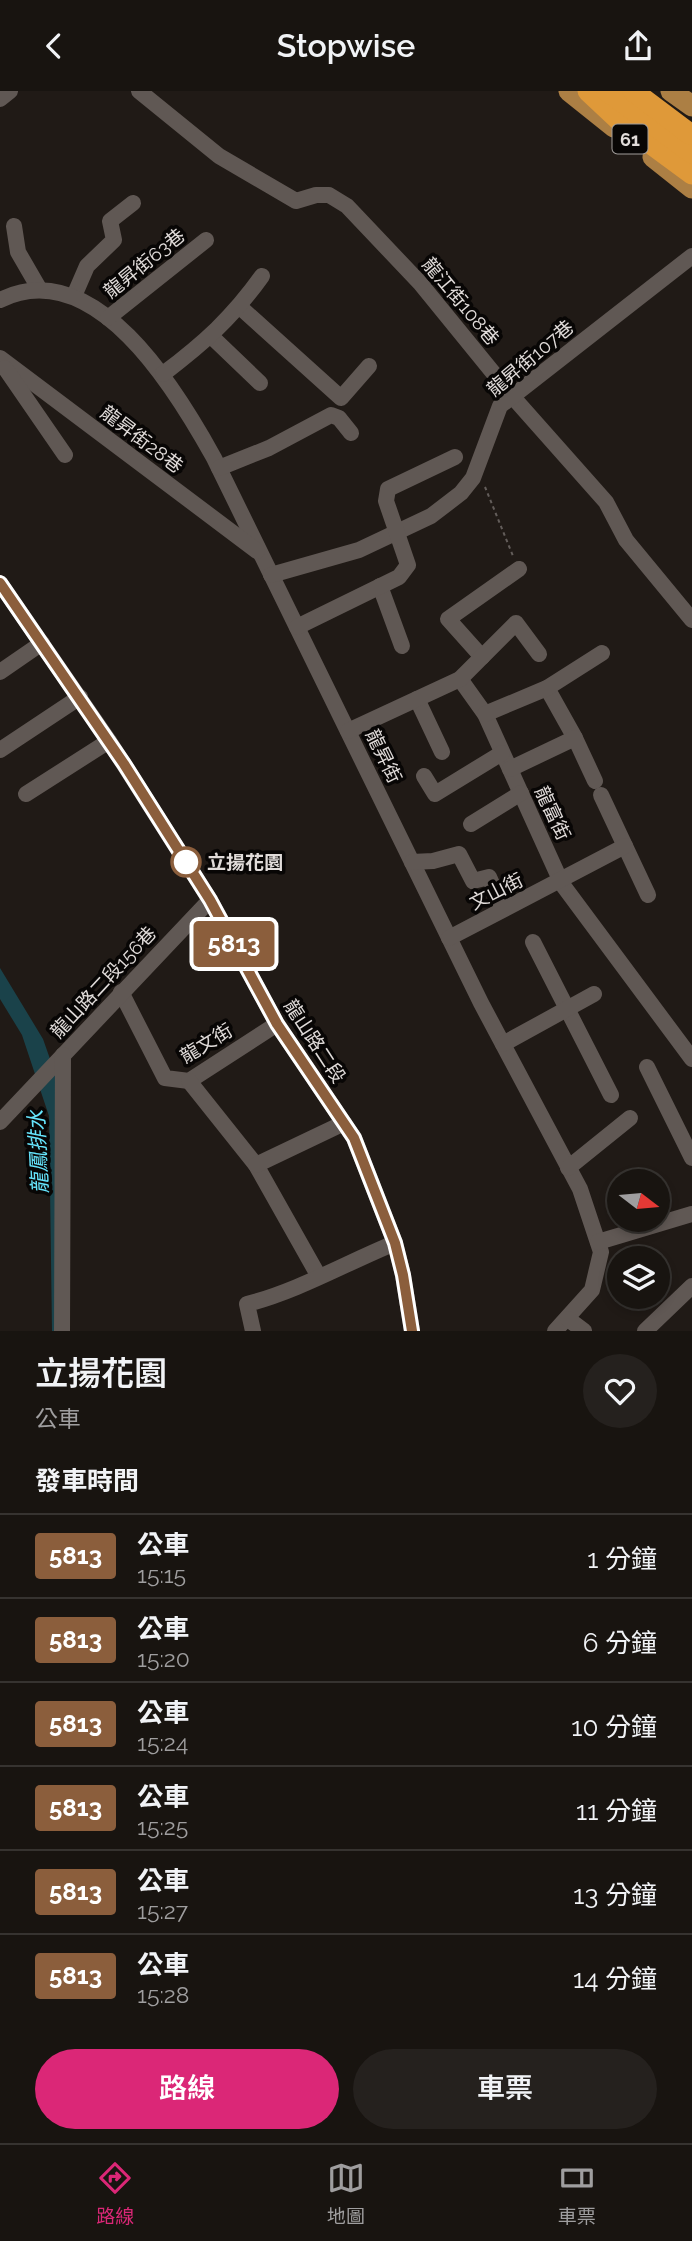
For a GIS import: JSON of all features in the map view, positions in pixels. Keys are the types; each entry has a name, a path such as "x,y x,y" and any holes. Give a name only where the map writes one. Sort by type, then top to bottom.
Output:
{"highway":[{"path":"588,91 620,121 692,174"},
{"name":"61","path":"607,91 692,153"},
{"name":"61","path":"633,91 692,135"},
{"path":"661,94 692,119"}],"main road":[{"name":"61","path":"569,91 692,188"},
{"path":"661,94 692,106"}],"street":[{"path":"0,99 10,91"},
{"name":"龍江街108巷","path":"139,91 219,156 296,201 316,195 328,195 347,206 420,283 512,396 607,502 626,540 692,620"},
{"path":"74,296 87,266 114,240 110,221 133,203"},
{"path":"14,226 18,252 40,290"},
{"name":"龍昇街63巷","path":"108,318 206,240"},
{"name":"龍昇街107巷","path":"271,575 359,550 430,516 461,492 473,478 500,406 692,256"},
{"path":"163,374 212,337 240,307 262,276"},
{"name":"龍昇街","path":"0,300 40,290 74,296 108,318 163,374 186,407 219,468 449,938 579,1189 601,1252 592,1290 555,1331"},
{"path":"240,307 341,398 369,366"},
{"path":"212,337 260,383"},
{"path":"0,359 65,455"},
{"name":"龍昇街28巷","path":"0,359 259,553"},
{"path":"219,468 269,449 331,415 339,418 351,433"},
{"path":"297,627 399,577 408,565 386,501 388,489 455,457"},
{"path":"482,657 448,619 516,562"},
{"name":"龍山路二段","path":"0,585 109,741 210,900 277,1024 354,1138 395,1243 412,1331"},
{"path":"380,586 402,646"},
{"path":"348,731 460,678 516,624 539,654"},
{"path":"0,672 42,643"},
{"path":"485,714 547,688 603,653"},
{"name":"龍富街","path":"460,678 485,714 561,881 692,1059"},
{"path":"547,688 575,738 648,895"},
{"path":"0,750 80,697"},
{"path":"417,699 442,751"},
{"path":"510,769 575,738"},
{"path":"26,794 109,741"},
{"path":"424,776 435,794 502,753"},
{"path":"471,824 521,793"},
{"name":"文山街","path":"449,938 625,846"},
{"path":"412,862 433,861 459,854 473,881 489,877 500,902"},
{"name":"龍山路二段156巷","path":"0,1122 210,900"},
{"path":"533,941 611,1095"},
{"name":"龍文街","path":"121,992 165,1078 189,1081 277,1024"},
{"path":"503,1044 594,994"},
{"path":"60,1059 62,1331"},
{"path":"647,1067 692,1158"},
{"path":"189,1081 256,1165 318,1275"},
{"path":"568,1168 630,1118"},
{"path":"256,1165 344,1123"},
{"path":"598,1243 692,1214"},
{"path":"253,1331 247,1304 286,1294 318,1275 395,1243"},
{"path":"645,1331 692,1286"},
{"path":"568,1319 584,1331"}],"path":[{"path":"473,478 488,490 516,562"}],"water":[{"path":"0,968 43,1039 62,1093 68,1331 52,1331 49,1116 22,1035 0,999"}],"bus line":[{"name":"5813","path":"0,583 91,712 210,900 277,1024 354,1138 395,1243 412,1331"}],"place":[{"name":"立揚花園","path":"186,862"}],"water label":[{"name":"龍鳳排水","path":"38,1152"}]}
